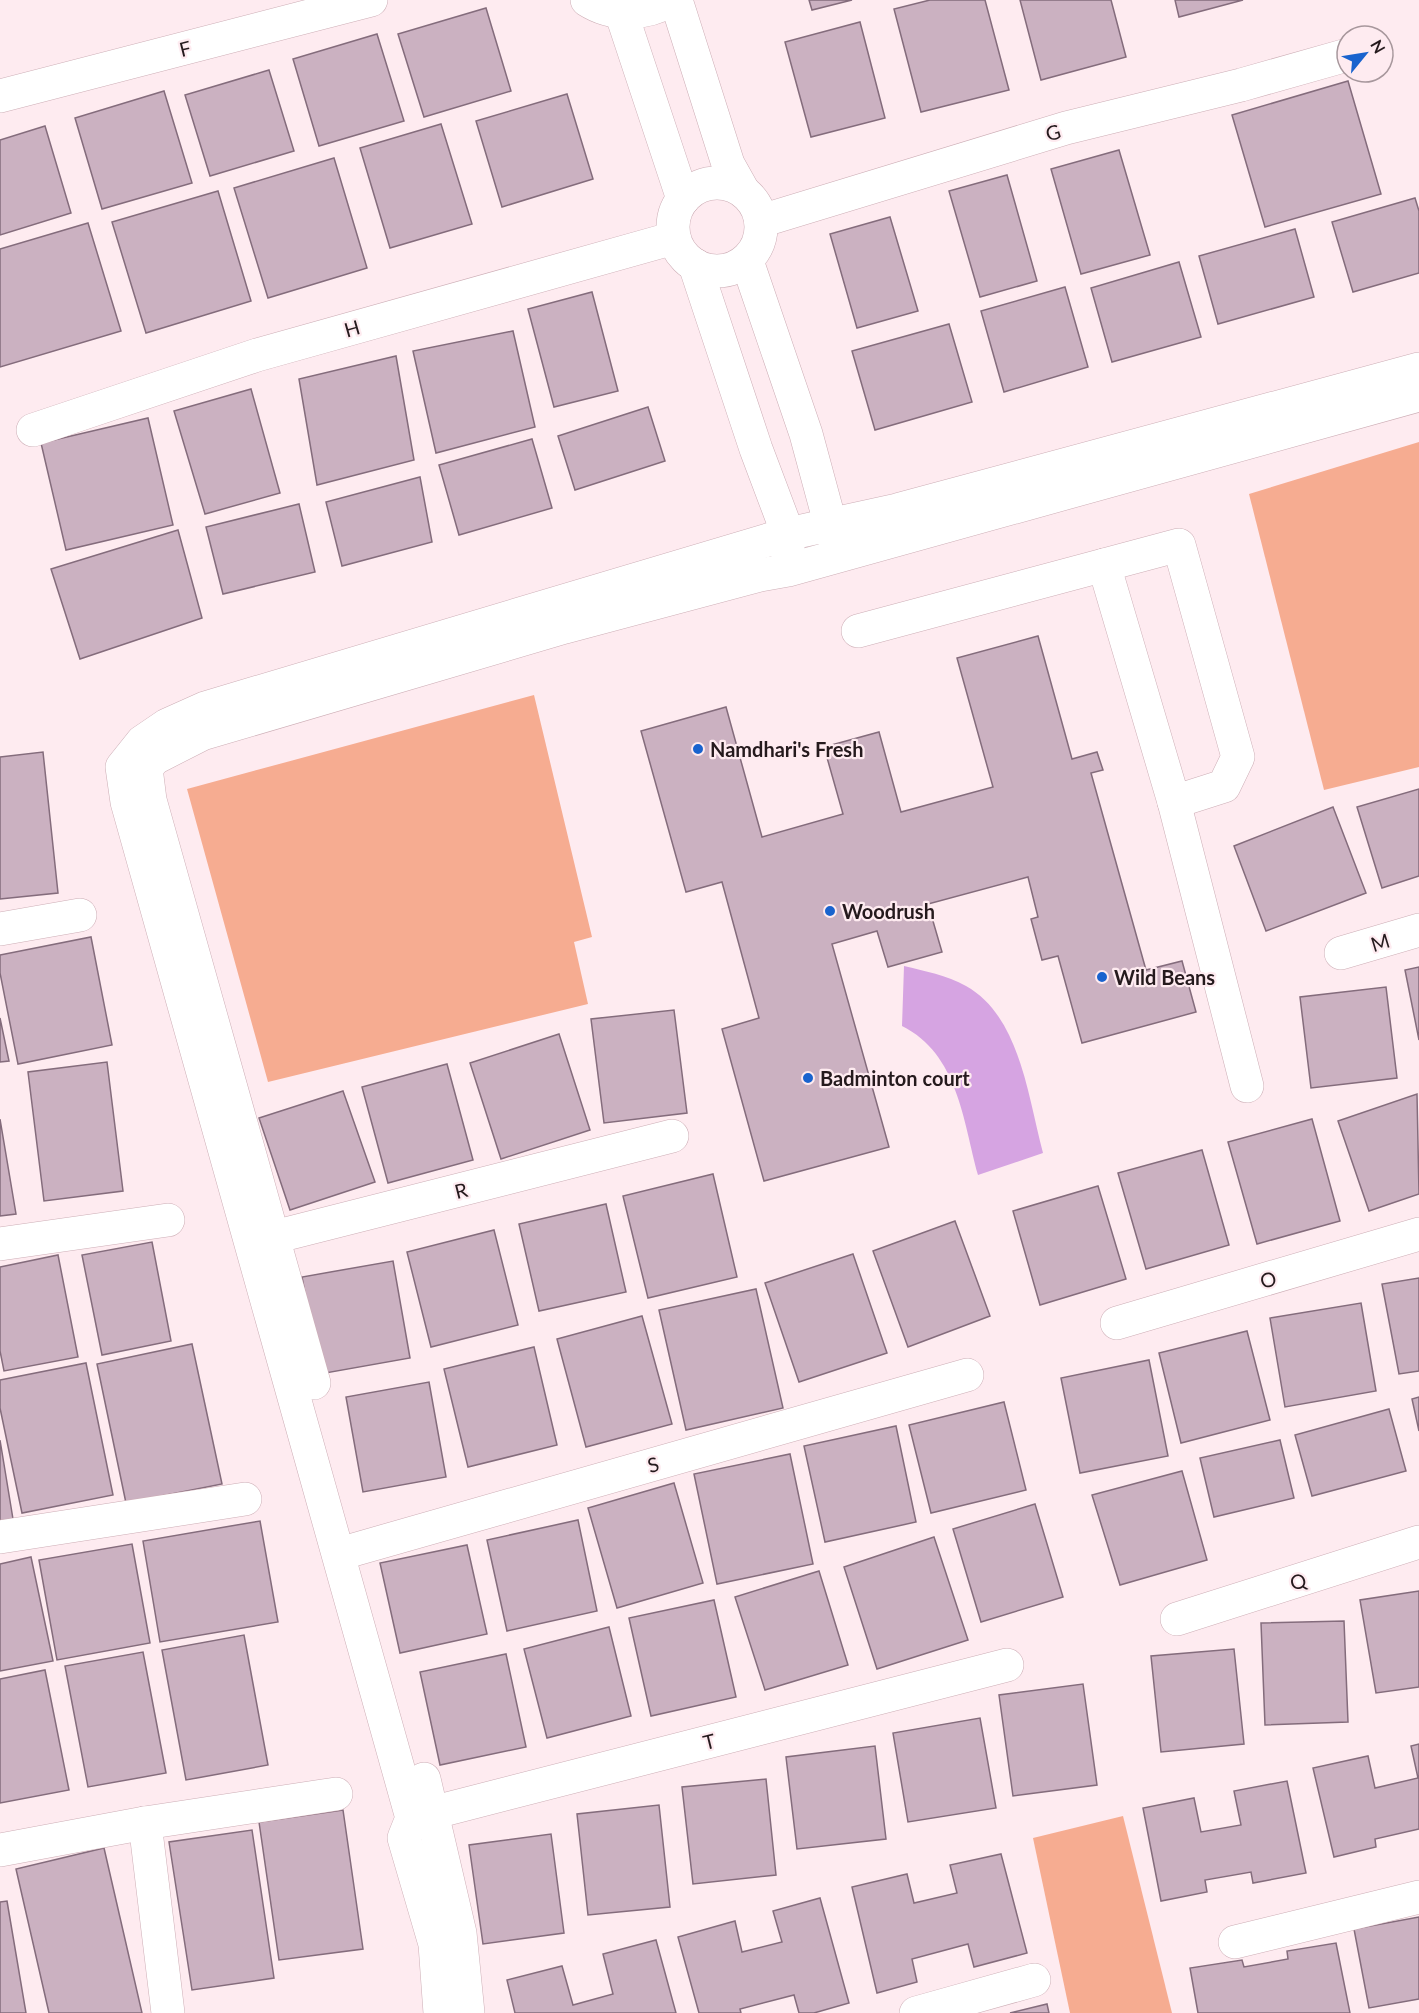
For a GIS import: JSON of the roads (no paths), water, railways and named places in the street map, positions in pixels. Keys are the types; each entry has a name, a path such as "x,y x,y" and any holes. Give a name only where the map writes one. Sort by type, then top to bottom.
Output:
{"street":[{"name":"F","path":"0,96 371,0"},
{"path":"587,0 597,7 621,12 640,12 674,0 728,164 742,189 758,209 761,221 756,249 747,261 721,272 695,265 686,258 674,238 676,210 683,199 704,184 729,184 742,189"},
{"path":"621,12 683,199"},
{"name":"G","path":"761,221 1066,128 1241,85 1335,58"},
{"name":"H","path":"33,430 257,355 674,238"},
{"path":"747,261 806,434 839,556"},
{"path":"695,265 756,449 788,534 788,570"},
{"path":"263,1242 127,802 122,767 142,742 168,725 205,708 788,534 897,510 1419,369"},
{"path":"468,2013 460,1933 422,1815 263,1242 150,800 146,768 155,758 202,734 565,627 760,575 788,570 1419,395"},
{"path":"858,631 1179,545 1238,757 1224,786 1174,802"},
{"path":"1104,565 1174,802 1247,1086"},
{"path":"0,929 80,915"},
{"name":"M","path":"1341,953 1419,930"},
{"name":"R","path":"263,1242 672,1136"},
{"path":"0,1244 168,1220"},
{"name":"O","path":"1117,1323 1419,1234"},
{"name":"S","path":"350,1551 967,1375"},
{"path":"0,1537 245,1499"},
{"name":"Q","path":"1178,1619 1419,1542"},
{"name":"T","path":"422,1815 1007,1665"},
{"path":"0,1850 145,1822 336,1794"},
{"path":"422,1815 404,1838 435,1944 440,2013"},
{"path":"145,1822 168,2013"},
{"path":"1234,1942 1419,1896"},
{"path":"916,2013 1034,1980"}],"place":[{"name":"Namdhari's Fresh","path":"698,749"},
{"name":"Woodrush","path":"830,911"},
{"name":"Wild Beans","path":"1102,977"},
{"name":"Badminton court","path":"808,1078"}]}
